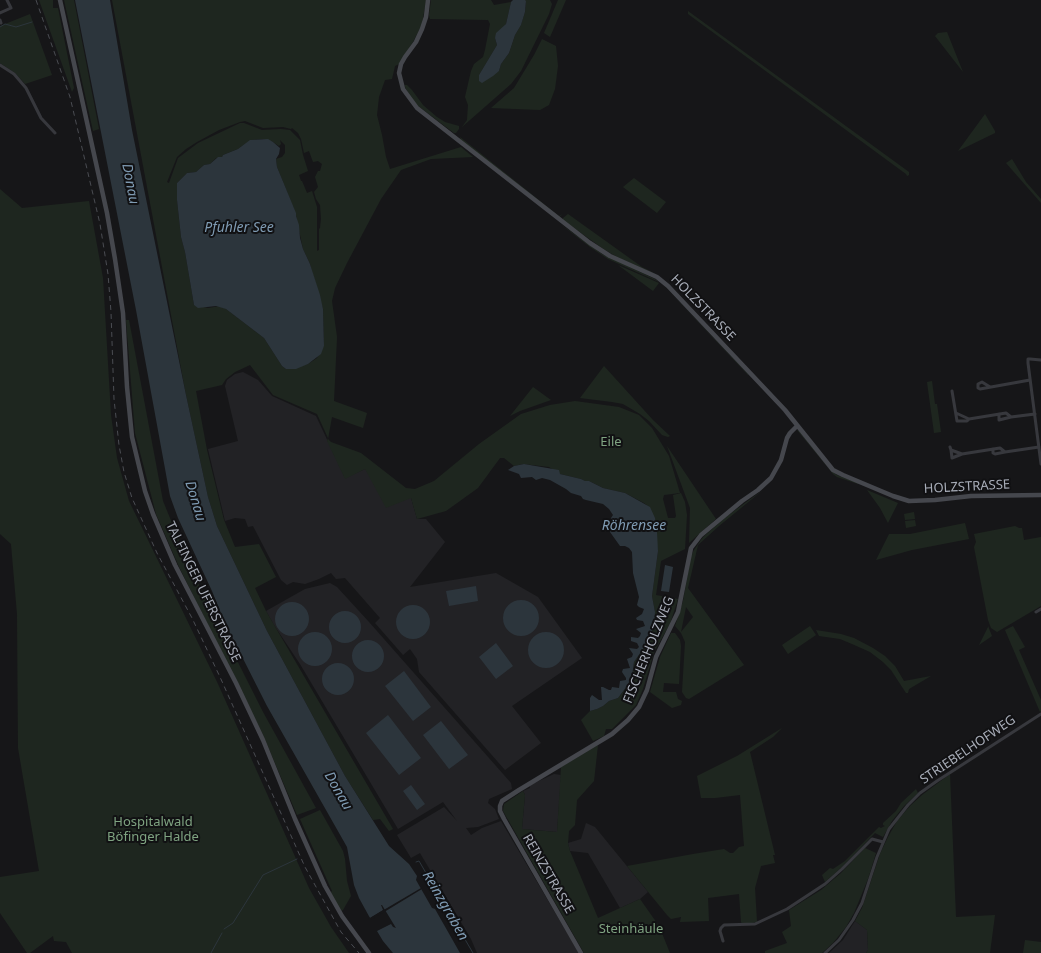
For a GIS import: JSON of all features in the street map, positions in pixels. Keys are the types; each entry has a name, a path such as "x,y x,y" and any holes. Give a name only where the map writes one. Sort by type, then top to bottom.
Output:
{"street":[{"path":"0,13 11,8 7,0"},
{"name":"TALFINGER UFERSTRASSE","path":"60,0 107,213 122,302 127,387 132,437 139,468 153,514 175,565 223,656 263,740 295,819 325,886 342,916 369,953"},
{"name":"HOLZSTRASSE","path":"428,0 426,17 422,30 403,60 399,73 403,89 417,108 596,247 610,256 657,277 664,283 752,375 797,426 826,463 838,473 902,499 916,501 971,496 1041,495"},
{"path":"0,65 14,74 26,88 41,118 55,133"},
{"path":"1041,360 1032,358 1028,360 1041,464"},
{"path":"990,387 1030,380"},
{"path":"952,391 958,422 1006,413 1011,417 1035,414"},
{"path":"956,413 969,419"},
{"name":"FISCHERHOLZWEG","path":"500,806 502,801 519,790 612,734 628,720 639,707 647,690 656,657 678,612 691,548 701,535 771,478 781,460 787,438 797,426"},
{"path":"962,454 950,448 952,458 962,454 1000,448 1005,452 1039,447"},
{"path":"1036,612 1041,610"},
{"name":"STRIEBELHOFWEG","path":"883,842 889,829 908,805 920,793 1041,714"},
{"name":"REINZSTRASSE","path":"500,806 500,811 511,832 581,953"},
{"path":"723,941 720,931 724,924 755,924 787,909 825,884 872,839 883,842 862,903 853,920 839,940 825,953"}],"shaded area":[{"path":"243,372 258,380 272,396 316,416 345,478 365,469 411,498 417,519 426,519 445,542 410,587 496,573 538,597 582,658 512,706 541,743 505,770 419,672 417,659 410,649 403,655 375,623 380,618 345,578 336,579 331,573 305,584 293,582 287,585 281,580 253,526 248,527 245,519 235,518 225,521 208,449 238,441 225,386 227,380 235,374"},
{"path":"330,583 337,587 369,622 511,783 512,789 489,799 488,803 495,809 499,819 478,827 466,828 471,835 482,828 501,821 579,953 477,953 471,939 420,853 411,858 397,835 444,807 457,821 443,802 398,829 300,664 266,611 305,589"},
{"path":"554,774 561,775 557,832 522,829 525,795 523,791 530,788 530,785"},
{"path":"586,823 595,827 648,892 640,899 620,908 588,853 570,851 568,843 581,839"},
{"path":"855,921 867,930 868,950 866,953 829,953 843,940"}],"green space":[{"path":"39,0 53,0 53,8 58,8 74,88 72,92"},
{"path":"64,0 74,0 99,129 93,131"},
{"name":"Eile","path":"112,0 426,0 422,25 399,64 395,66 392,79 385,80 379,97 377,115 386,157 390,169 461,147 473,157 431,159 401,170 381,199 347,263 335,288 332,301 337,337 334,401 367,413 363,428 332,417 328,439 331,442 361,453 406,488 415,489 434,481 479,444 521,414 550,405 575,401 619,407 639,415 652,428 669,456 680,493 664,495 663,499 668,518 675,518 673,495 681,493 685,502 687,515 685,549 661,561 656,595 678,599 670,624 654,652 643,689 636,705 612,729 606,729 604,736 593,741 581,720 590,711 618,698 627,686 632,676 634,662 645,646 655,612 652,596 658,551 649,507 625,493 603,488 589,481 560,474 549,467 523,464 514,466 504,458 500,458 478,488 446,511 417,519 411,498 386,508 365,469 345,479 327,441 328,438 317,414 273,395 250,365 235,372 226,379 222,385 196,391 207,450 224,520 235,547 259,544 276,577 255,588 266,611 393,829 389,831 380,819 373,820 345,776 267,631 217,526 208,497 186,395","holes":["245,121 263,128 292,128 298,133 301,139 304,153 309,151 313,162 318,161 322,164 320,171 318,171 315,177 318,187 314,192 320,205 321,219 319,229 319,250 317,251 317,207 312,191 307,193 301,181 299,175 308,171 300,140 290,130 262,130 244,123 240,123 198,143 178,158 169,183 167,182 177,157 186,149 219,130","263,139 273,142 279,146 281,144 280,140 285,145 285,153 282,157 276,159 277,167 296,214 303,249 310,264 323,309 324,346 317,358 308,364 286,369 282,366 264,338 226,309 220,306 208,308 194,305 181,237 177,200 177,183 187,173 196,172 204,165 210,164 216,158 222,157 223,155 238,149 251,140"]},
{"path":"431,0 491,0 494,5 511,2 506,24 495,38 497,45 479,75 499,71 501,64 509,53 515,35 521,25 525,12 525,0 550,0 552,4 549,14 521,71 511,84 462,127 467,120 468,105 465,97 471,71 474,64 483,57 490,24 488,20 430,19 429,15"},
{"path":"558,0 566,0 550,37 544,33"},
{"path":"688,11 909,172 909,175 907,176 688,14"},
{"path":"30,14 52,75 25,84 15,73 0,63 0,26"},
{"path":"947,32 963,72 935,36 938,33"},
{"path":"542,39 556,46 558,66 555,89 549,105 540,110 491,108 514,88"},
{"path":"404,85 407,85 423,105 437,117 445,122 459,126 456,133 418,106 409,95"},
{"path":"985,114 995,133 958,151"},
{"path":"460,137 559,216 563,214 559,217 461,140"},
{"path":"1012,159 1026,182 1041,199 1041,203 1006,163"},
{"path":"634,178 666,202 657,213 623,187"},
{"name":"Hospitalwald Böfinger Halde","path":"0,189 22,208 89,201 103,278 111,415 117,458 129,501 218,684 309,888 331,927 349,953 72,953 66,942 54,941 53,936 30,953 27,953 0,913 0,877 39,871 18,748 17,614 11,544 0,534"},
{"path":"568,214 642,267 660,276 617,257 602,248 563,220 563,218"},
{"path":"559,223 602,254 659,282 608,259"},
{"path":"618,265 659,283 653,291"},
{"path":"662,284 748,374 748,375"},
{"path":"126,320 129,320 163,501 190,567 263,712 316,808 297,815 263,735 180,569 156,514 135,433"},
{"path":"604,366 653,420 670,436 668,437 662,435 649,421 623,404 580,398"},
{"path":"932,381 941,432 934,433 927,382"},
{"path":"533,387 551,400 510,416"},
{"path":"797,430 830,470 837,475 859,483 858,484 837,477 833,474"},
{"path":"667,446 716,519 689,543 690,508"},
{"path":"763,490 698,545 688,588 744,665 689,699 686,698 682,692 685,642 681,633 675,626 683,601 691,556 703,537 727,516","holes":["686,607 693,617 681,632"]},
{"path":"867,490 898,503 888,523 880,508"},
{"path":"914,512 915,519 905,520 904,514"},
{"path":"915,520 916,526 906,528 905,521"},
{"path":"965,523 969,539 912,550 876,560 889,534 910,534"},
{"path":"1015,526 1022,528 1024,540 1041,537 1041,606 997,632 991,628 988,620 974,547 976,542 974,534"},
{"path":"810,626 816,635 788,654 782,645"},
{"path":"1013,626 1025,647 1019,650 1041,700 1040,712 1005,630"},
{"path":"988,627 992,636 979,645"},
{"path":"816,630 841,634 854,638 873,648 885,656 895,666 904,681 931,676 909,689 908,693 906,693 891,670 870,652 840,639 819,636"},
{"path":"671,633 675,633 680,640 681,646 679,684 664,683 663,692 676,692 678,699 682,701 681,705 672,708 650,692 660,657"},
{"path":"782,728 773,737 750,752 775,855 773,855 775,863 761,866 755,888 757,922 742,924 739,894 708,898 709,921 680,922 681,917 671,919 627,866 724,849 730,853 733,853 739,847 744,846 740,795 701,798 697,776 737,756"},
{"name":"Steinhäule","path":"598,745 594,781 577,800 575,825 569,831 568,843 570,851 598,918 640,899 659,926 670,953 584,953 503,811 504,804 523,791 525,795 522,829 557,832 561,767"},
{"path":"950,774 956,917 995,915 990,953 866,953 868,950 867,930 855,921 862,908 880,854 897,821 910,806"},
{"path":"916,789 918,793 904,806 892,821 883,837 875,833 825,882 822,875 830,868 833,869 845,861 879,827 881,828 885,826 883,823"},
{"path":"320,810 343,851 345,859 347,881 351,896 341,911 330,893 332,891 300,819"},
{"path":"865,848 876,853 868,879 854,913 846,927 833,943 822,953 765,953 765,951 787,943 782,932 791,926 789,910 821,890 841,873"},
{"path":"1025,940 1041,942 1041,953 1023,953"}],"water":[{"name":"Donau","path":"75,0 110,0 132,130 186,395 208,497 217,526 267,631 345,776 389,846 409,864 417,876 416,880 432,908 435,909 460,953 393,953 383,941 377,931 391,924 396,928 382,905 383,910 370,918 359,898 354,885 347,847 267,706 225,623 212,591 178,518 170,496 136,310"},
{"path":"513,0 526,1 525,12 521,25 515,35 509,53 501,64 499,71 482,83 479,81 479,75 497,45 495,38 496,33 506,24 511,2"},
{"name":"Pfuhler See","path":"268,139 280,148 276,159 277,167 296,213 303,249 310,264 323,309 324,346 321,354 308,364 296,369 286,369 282,366 264,338 226,309 216,306 198,308 194,305 181,237 177,200 177,183 187,173 196,172 204,165 210,164 218,157 222,157 223,155 238,149 250,140"},
{"name":"Röhrensee","path":"524,464 559,470 560,474 589,481 603,488 625,493 650,507 655,518 658,551 652,596 655,612 654,626 645,646 634,662 632,676 627,686 618,698 590,711 590,698 592,695 599,700 602,700 601,687 609,690 611,690 612,687 619,688 620,681 626,680 622,672 623,669 630,668 627,659 632,657 633,654 629,648 637,649 639,647 637,643 631,641 631,637 638,638 641,633 636,629 645,626 643,621 637,620 636,618 642,614 644,609 637,605 639,597 633,573 632,552 625,546 620,546 610,532 609,529 613,522 611,518 613,515 603,504 583,499 581,496 571,493 550,480 542,478 536,480 532,477 521,478 519,474 508,470 514,466"},
{"path":"665,565 673,567 669,592 661,591"},
{"path":"476,586 478,601 449,606 446,591"},
{"path":"525,600 534,605 538,611 538,625 534,631 525,636 517,636 508,631 504,625 503,614 508,605 514,601"},
{"path":"289,602 295,602 304,607 308,613 308,625 304,631 295,636 289,636 280,631 275,622 275,616 280,607"},
{"path":"416,605 425,610 429,615 429,629 425,634 420,638 410,639 406,638 397,629 396,619 397,615 406,606"},
{"path":"342,611 348,611 357,615 361,627 357,639 348,643 342,643 333,639 329,630 329,624 333,615"},
{"path":"315,632 327,637 332,649 327,661 315,666 303,661 298,649 303,637"},
{"path":"550,632 559,637 563,643 563,657 559,663 550,668 542,668 533,663 529,657 528,646 533,637 539,633"},
{"path":"365,640 371,640 380,644 384,656 380,668 371,672 365,672 356,668 352,659 352,653 356,644"},
{"path":"496,643 513,666 496,679 479,657"},
{"path":"335,663 341,663 350,667 354,679 350,691 341,695 335,695 326,691 322,682 322,676 326,667"},
{"path":"404,671 431,707 413,721 385,686"},
{"path":"388,715 421,758 399,775 366,733"},
{"path":"441,721 468,755 449,769 423,735"},
{"path":"411,785 425,804 417,810 403,791"}],"pier":[{"path":"421,888 422,889 371,920 368,919 369,917 370,918"}],"waterway":[{"path":"0,27 5,24 16,27 32,22"},
{"path":"224,929 233,923 263,875 297,859"},
{"name":"Reinzgraben","path":"416,862 419,861 473,953"},
{"path":"211,953 222,933"}],"railway":[{"path":"36,0 70,97 100,224 108,274 114,399 119,445 124,472 132,498 157,553 192,618 220,677 305,867 341,932 359,953"}]}
